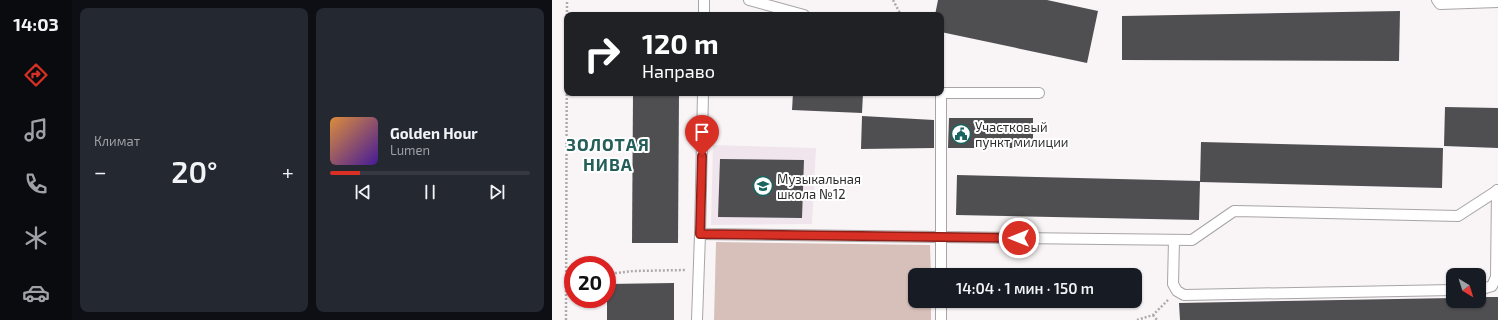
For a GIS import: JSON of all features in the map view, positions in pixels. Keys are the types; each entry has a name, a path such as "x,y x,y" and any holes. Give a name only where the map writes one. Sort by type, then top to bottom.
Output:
{"lane":[{"path":"704,0 704,12"},
{"path":"749,0 793,12"},
{"path":"1437,0 1440,4 1498,2"},
{"path":"944,93 1039,93"},
{"path":"697,320 703,96"},
{"path":"941,96 941,268"},
{"path":"700,234 1192,240 1234,211 1458,216 1497,190"},
{"path":"1486,288 1492,286 1496,277 1497,190"},
{"path":"1174,240 1173,284 1177,291 1184,295 1446,290"},
{"path":"941,308 941,320"}],"path":[{"path":"567,0 567,12"},
{"path":"893,0 899,12"},
{"path":"565,256 566,96"},
{"path":"616,273 677,270"},
{"path":"1137,320 1153,315 1177,291"},
{"path":"566,308 566,320"},
{"path":"1153,315 1157,320"}],"shaded area":[{"name":"Музыкальная школа №12","path":"713,145 816,148 812,224 711,225"},
{"path":"716,242 930,245 931,268 908,268 908,308 931,308 931,320 714,320"}],"building":[{"path":"938,0 1047,0 1098,11 1087,63 944,33 944,12 936,12"},
{"path":"1400,11 1399,61 1122,60 1122,16"},
{"path":"633,96 679,96 678,243 632,243"},
{"path":"793,96 863,96 862,113 792,110"},
{"path":"1445,107 1498,108 1498,148 1444,146"},
{"path":"862,116 934,120 934,148 861,149"},
{"path":"949,118 1033,118 1033,148 948,148"},
{"path":"1201,142 1443,148 1442,188 1200,182"},
{"name":"Музыкальная школа №12","path":"720,159 804,160 802,218 718,217"},
{"path":"957,175 1200,181 1199,220 956,215"},
{"path":"674,283 674,320 607,320 607,308 616,308 616,284"},
{"path":"1486,297 1498,297 1498,320 1180,320 1179,303 1446,298 1446,308 1486,308"}],"place":[{"name":"Участковый пункт милиции","path":"961,134"},
{"name":"Музыкальная школа №12","path":"763,186"}],"district":[{"name":"ЗОЛОТАЯ НИВА","path":"608,155"}],"route":[{"path":"702,156 700,234 1019,238"}]}
